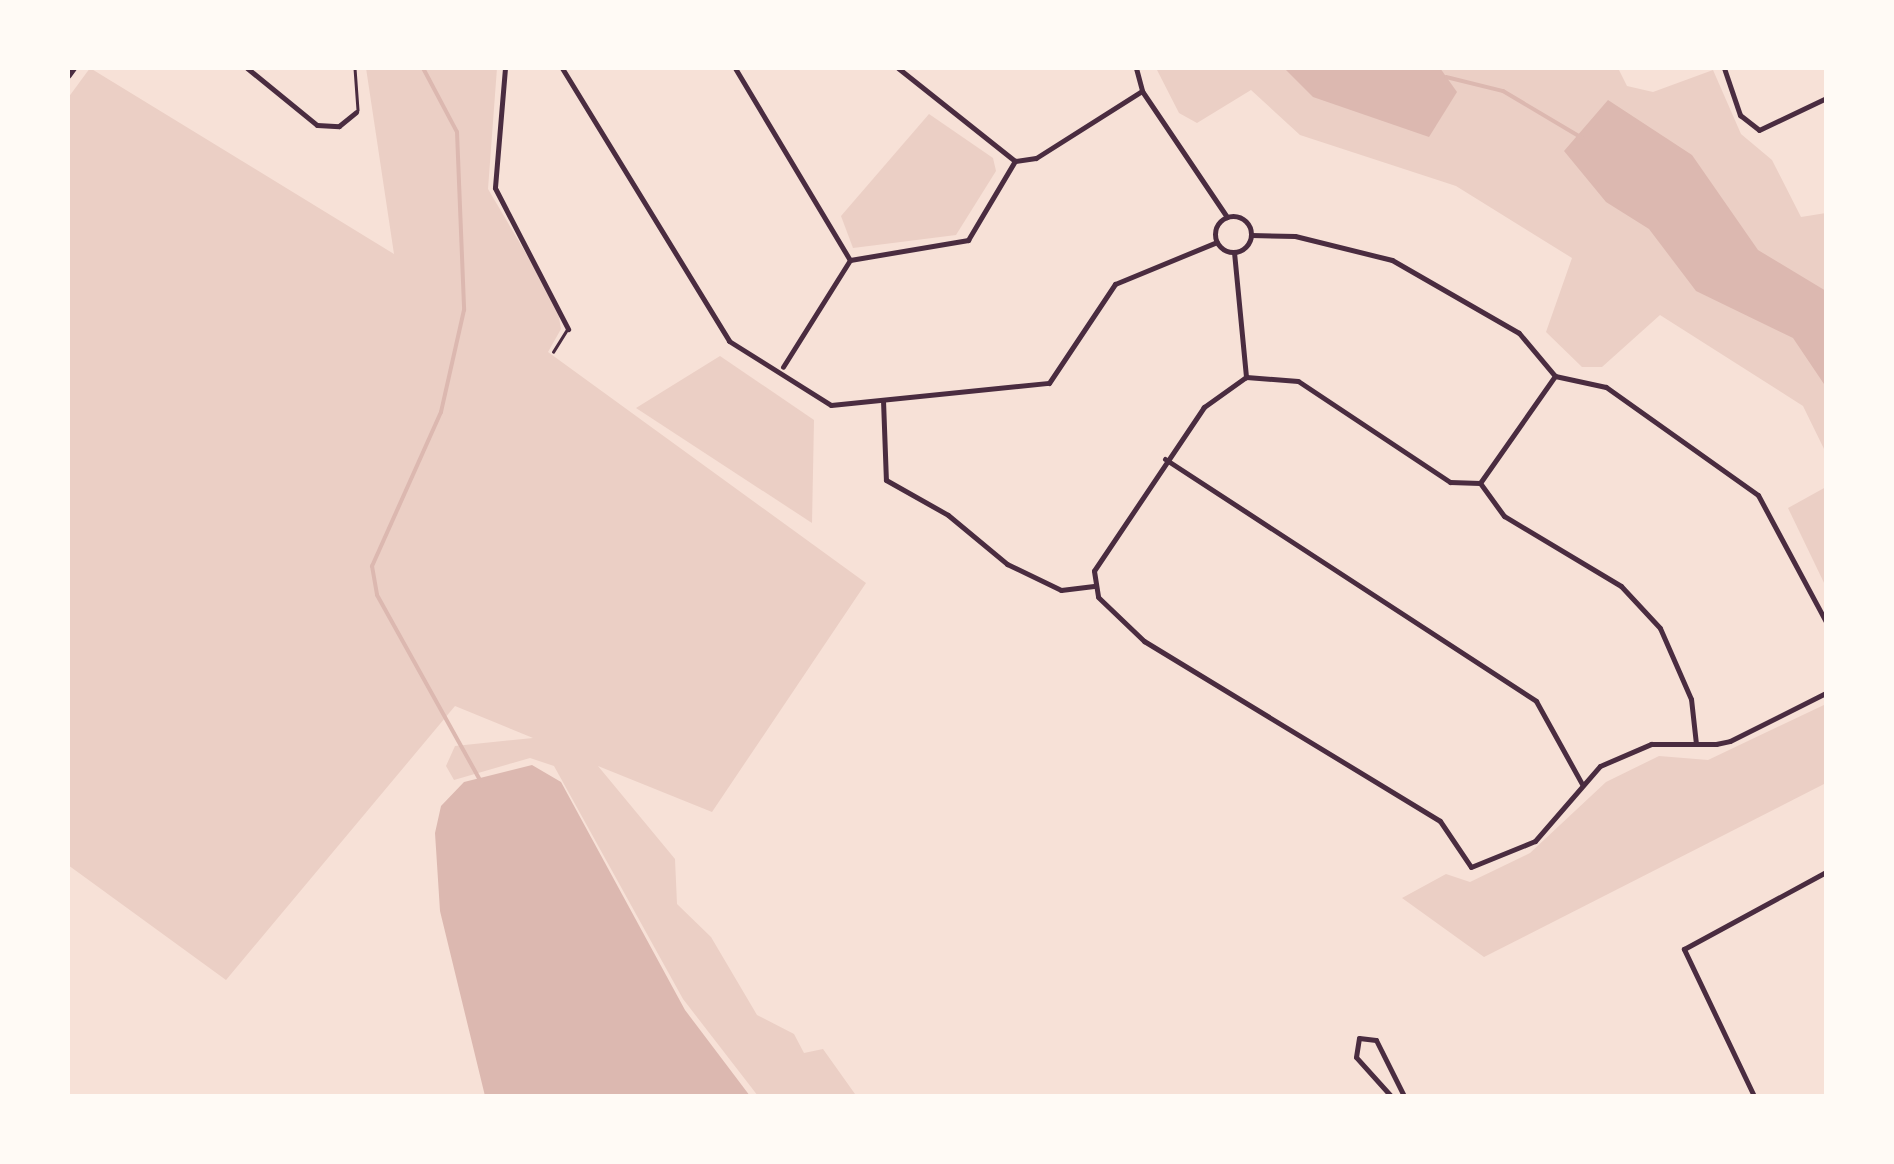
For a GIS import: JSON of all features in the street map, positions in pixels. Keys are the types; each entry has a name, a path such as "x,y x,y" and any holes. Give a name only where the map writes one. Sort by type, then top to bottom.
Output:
{"main road":[{"path":"68,75 72,68"}],"street":[{"path":"505,68 496,193 560,299 568,329"},
{"path":"562,68 729,341 753,364 782,366 831,406 1049,383 1115,284 1217,242 1227,217"},
{"path":"736,68 850,260"},
{"path":"898,68 1015,162"},
{"path":"1136,68 1142,91 1227,217"},
{"path":"1724,68 1740,115 1759,130 1826,98"},
{"path":"250,70 320,126 339,126 356,112"},
{"path":"782,366 850,260 968,240 1015,162 1036,158 1142,91"},
{"path":"1227,217 1242,218 1251,236"},
{"path":"1234,252 1251,236 1294,236 1403,264 1519,332 1555,376 1606,388 1758,495 1826,622"},
{"path":"1217,242 1234,252"},
{"path":"1234,252 1246,376"},
{"path":"1480,483 1450,482 1298,381 1246,376 1204,408 1164,459 1094,571 1094,586 1144,641 1440,821 1472,868 1535,841 1582,784 1651,744 1730,741 1826,694"},
{"path":"1480,483 1555,376"},
{"path":"883,400 886,480 948,514 1007,564 1061,590 1094,586"},
{"path":"1164,459 1536,701 1582,784"},
{"path":"1480,483 1504,516 1621,586 1660,628 1692,699 1696,744"},
{"path":"1754,1096 1684,948 1826,872"},
{"path":"1376,1040 1397,1095 1354,1042 1376,1040"}],"lane":[{"path":"356,68 356,112"},
{"path":"553,352 568,329"}],"shaded area":[{"path":"90,68 394,254 366,68 497,68 488,189 557,306 561,329 548,352 866,583 712,812 598,766 675,859 677,904 711,937 757,1015 794,1034 804,1053 823,1049 855,1094 883,1096 758,1096 683,999 554,766 530,758 454,780 446,766 455,746 533,738 455,706 226,980 68,865 68,98"},
{"path":"1156,68 1618,68 1627,86 1653,92 1713,70 1741,134 1772,160 1801,217 1826,213 1826,453 1803,406 1660,315 1602,367 1582,367 1546,332 1572,258 1456,186 1300,135 1251,90 1197,123 1179,113"},
{"path":"1284,68 1440,68 1457,92 1429,137 1313,97"},
{"path":"1608,100 1692,155 1758,250 1826,291 1826,387 1793,338 1696,291 1649,229 1606,202 1564,151"},
{"path":"929,114 993,158 996,171 956,235 853,248 841,216"},
{"path":"720,356 814,420 812,523 636,408"},
{"path":"1826,487 1826,587 1788,508"},
{"path":"1826,704 1826,783 1484,957 1402,898 1446,874 1470,882 1530,853 1606,782 1659,756 1708,760"},
{"path":"532,765 561,782 685,1010 750,1096 485,1096 440,911 435,833 441,806 464,782"}],"waterway":[{"path":"423,68 457,132 464,310 441,412 372,566 377,595 479,778"},
{"path":"1446,77 1503,91 1582,138"}]}
